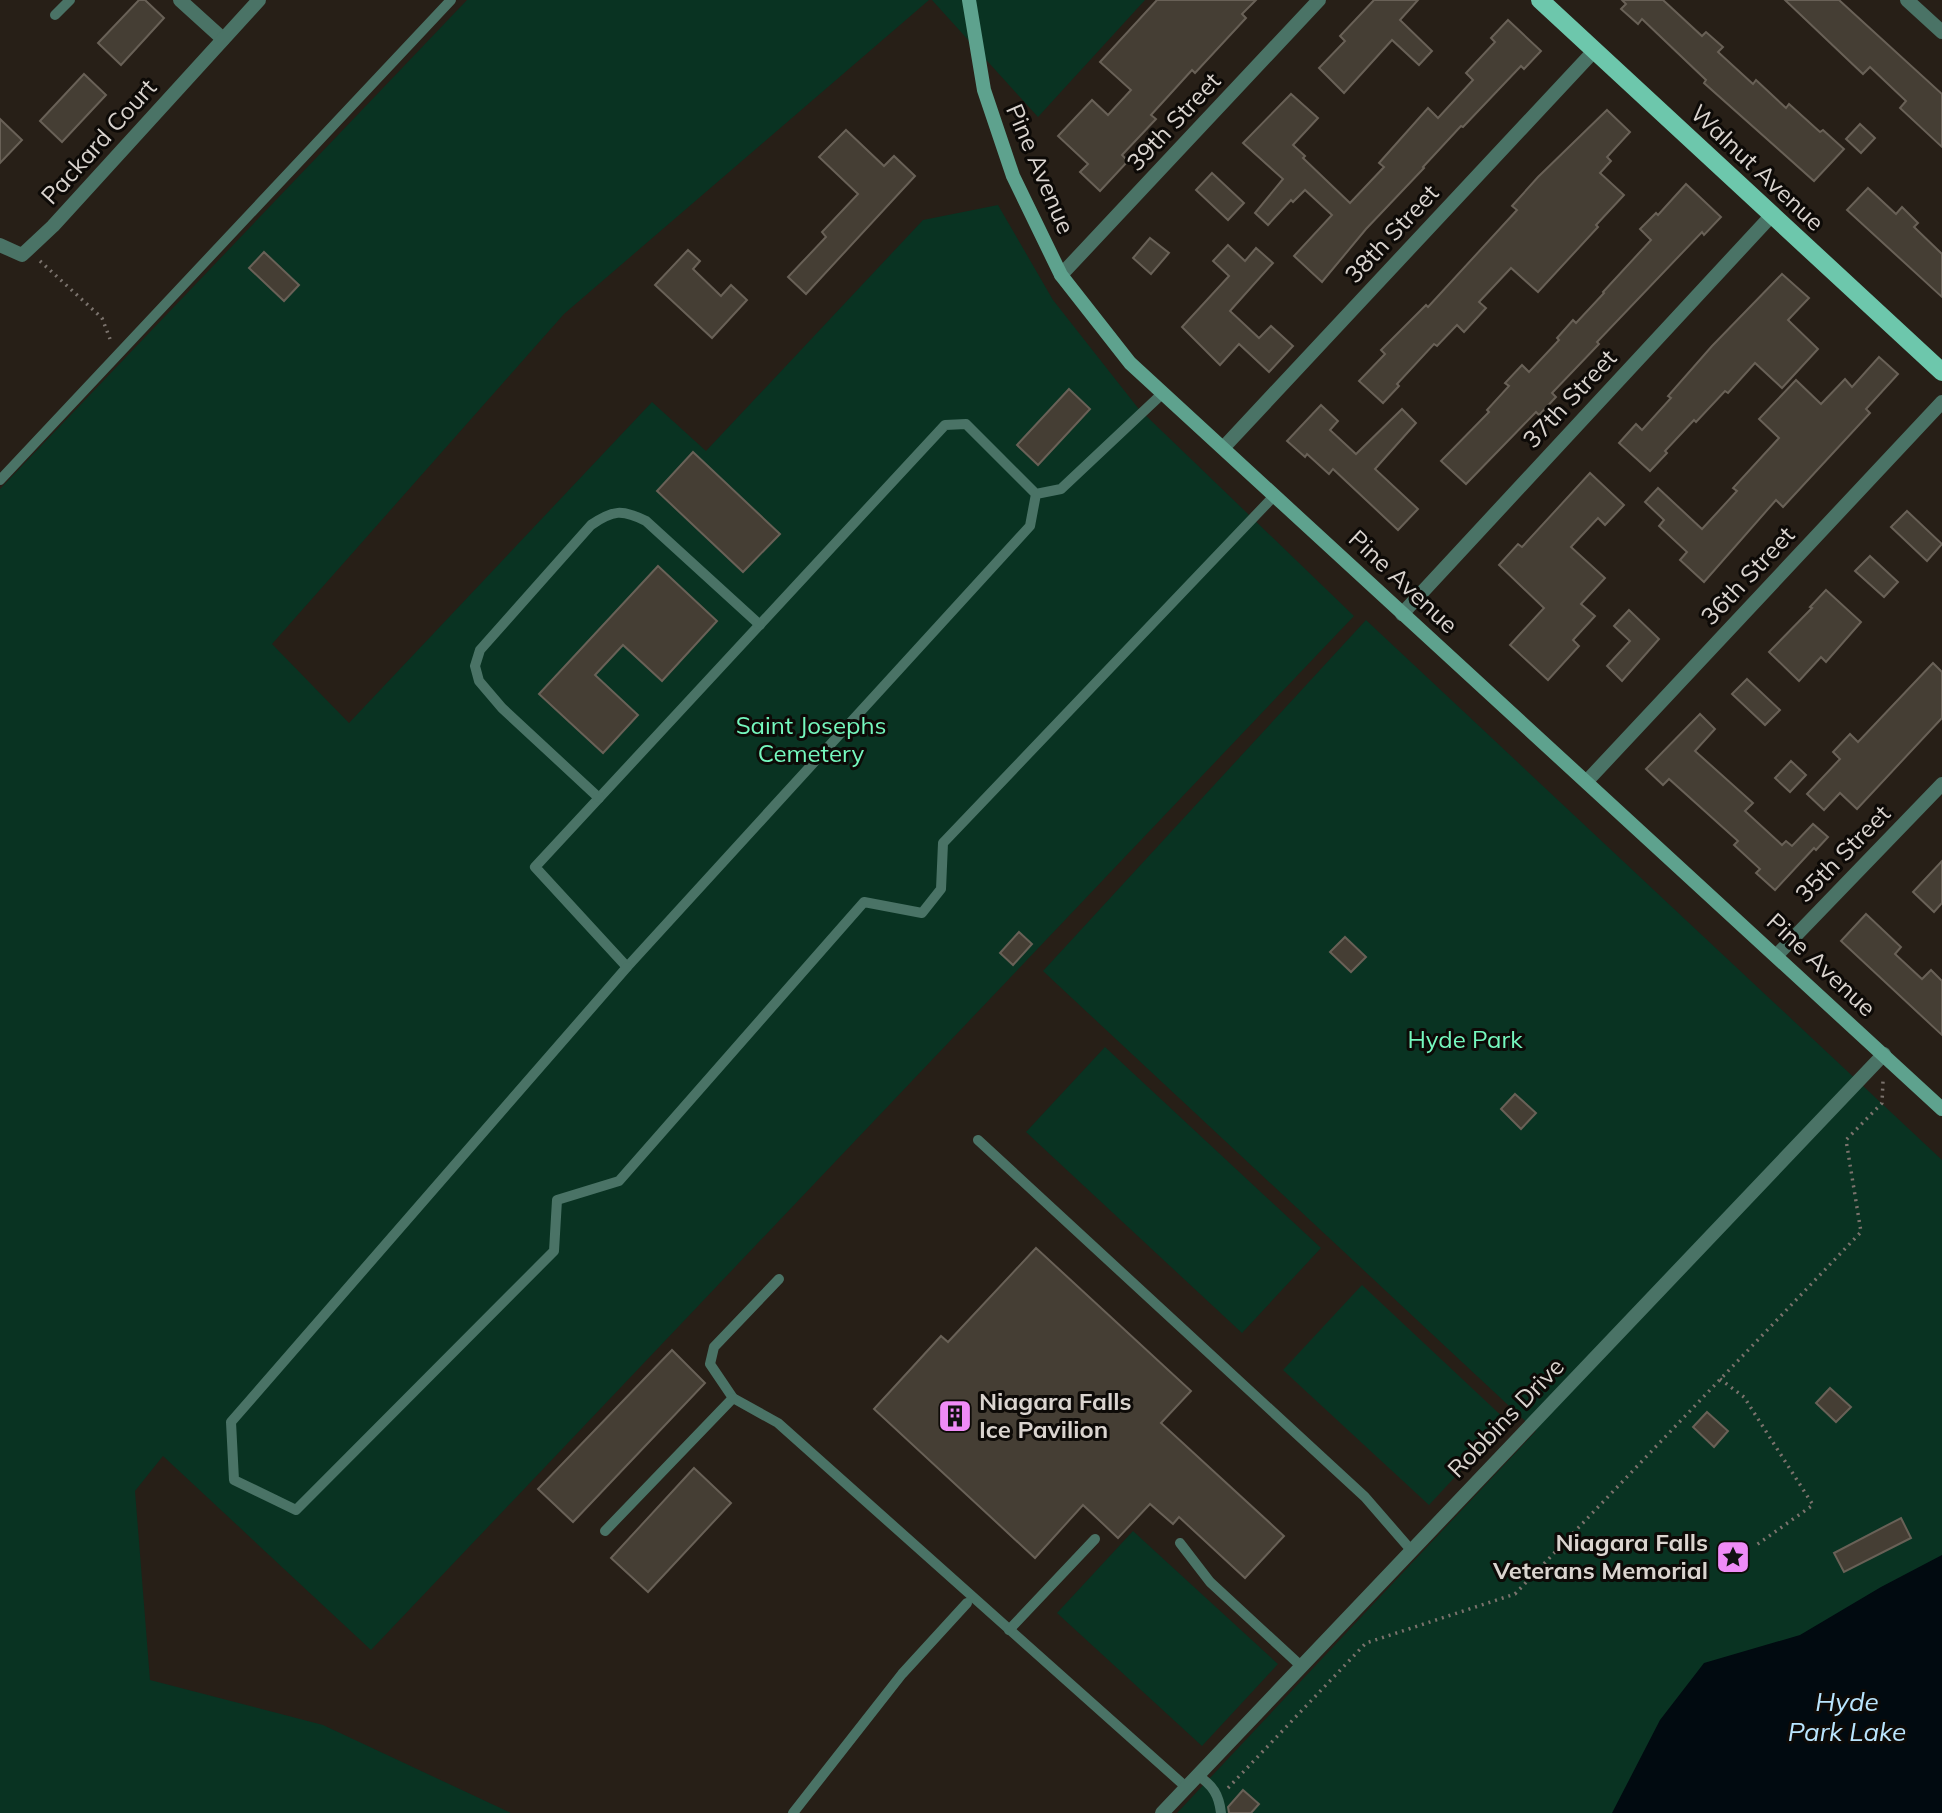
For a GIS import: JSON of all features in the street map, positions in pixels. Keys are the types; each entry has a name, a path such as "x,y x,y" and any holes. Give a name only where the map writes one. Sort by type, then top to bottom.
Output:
{"main road":[{"name":"Pine Avenue","path":"969,0 984,90 1013,176 1061,275 1130,363 1942,1109"},
{"name":"Walnut Avenue","path":"1540,0 1942,372"}],"street":[{"path":"180,0 223,39"},
{"name":"Packard Court","path":"0,245 22,255 53,226 259,0"},
{"name":"39th Street","path":"1061,275 1319,0"},
{"path":"1907,0 1942,32"},
{"name":"38th Street","path":"1224,447 1594,51"},
{"name":"37th Street","path":"1402,614 1772,215"},
{"name":"36th Street","path":"1587,781 1942,402"},
{"name":"35th Street","path":"1777,955 1942,785"},
{"name":"Robbins Drive","path":"1162,1813 1884,1054"}],"lane":[{"path":"55,15 70,0"},
{"path":"0,480 451,0"},
{"path":"1036,494 1061,489 1163,393"},
{"path":"627,967 535,867 945,425 966,424 1036,494"},
{"path":"1036,494 1030,526 627,967 231,1422 234,1480 296,1510 554,1251 557,1200 619,1181 864,902 922,913 941,889 943,843 1275,495"},
{"path":"599,798 502,708 479,681 475,666 480,650 591,525 608,513 628,512 646,521 760,625"},
{"path":"978,1140 1365,1497 1411,1550"},
{"path":"779,1279 714,1347 710,1364 733,1398 778,1423 1186,1787"},
{"path":"605,1531 733,1398"},
{"path":"1009,1630 1095,1539"},
{"path":"1180,1542 1210,1582 1301,1666"},
{"path":"793,1813 902,1674 967,1603"},
{"path":"1198,1775 1209,1783 1219,1798 1221,1813"}],"path":[{"path":"40,261 102,318 111,341"},
{"path":"1219,1798 1366,1643 1515,1594 1861,1232 1846,1140 1882,1103 1884,1054"},
{"path":"1720,1379 1744,1397 1814,1505 1755,1546"}],"green space":[{"name":"Saint Josephs Cemetery","path":"467,0 929,0 564,314 272,644 349,723 652,402 706,451 923,220 998,205 1053,300 1138,408 1354,616 371,1650 163,1456 135,1491 150,1680 323,1725 511,1813 0,1813 0,489"},
{"path":"932,0 1145,0 1038,117"},
{"name":"Hyde Park","path":"1366,620 1942,1160 1942,1813 1177,1813 1536,1431 1043,971"},
{"path":"1105,1047 1321,1248 1242,1333 1026,1132"},
{"path":"1362,1285 1507,1421 1429,1505 1283,1370"},
{"path":"1133,1531 1278,1664 1202,1746 1057,1613"}],"water":[{"name":"Hyde Park Lake","path":"1942,1555 1942,1813 1612,1813 1660,1720 1704,1663 1800,1635"}],"building":[{"path":"139,0 145,0 164,18 121,65 98,43"},
{"path":"1157,0 1256,0 1242,14 1246,18 1195,73 1192,70 1151,115 1156,119 1122,155 1128,161 1100,191 1080,172 1088,164 1058,136 1092,100 1108,115 1131,90 1100,62"},
{"path":"1374,0 1418,0 1400,20 1432,51 1419,65 1392,40 1344,93 1319,68 1345,41 1340,36"},
{"path":"1622,0 1663,0 1702,36 1706,32 1723,47 1718,52 1753,84 1756,80 1786,108 1789,104 1844,149 1814,181 1704,83 1706,80 1642,19 1638,24 1621,9 1626,4"},
{"path":"1785,0 1839,0 1942,94 1942,147 1900,108 1906,101 1870,67 1863,74"},
{"path":"1508,20 1541,51 1524,69 1521,66 1463,127 1461,126 1366,229 1322,282 1294,256 1332,215 1305,190 1293,202 1291,200 1268,225 1255,213 1283,179 1243,143 1291,94 1318,118 1293,145 1350,203 1384,167 1379,163 1428,108 1438,118 1473,80 1466,73 1495,42 1491,38"},
{"path":"84,74 106,95 62,142 40,121"},
{"path":"1607,110 1630,132 1607,157 1611,161 1600,173 1624,195 1538,292 1511,268 1479,302 1486,308 1464,332 1457,325 1437,346 1434,344 1383,403 1359,381 1385,354 1381,350 1426,305 1428,307 1517,210 1512,206 1538,177"},
{"path":"0,119 22,140 0,163"},
{"path":"1860,124 1875,138 1861,153 1846,139"},
{"path":"846,130 884,166 894,156 915,176 806,294 788,277 826,237 822,232 858,194 819,157"},
{"path":"1212,173 1244,203 1228,220 1196,190"},
{"path":"1686,184 1721,217 1704,235 1702,232 1597,342 1599,344 1552,393 1556,397 1539,415 1536,412 1466,484 1441,461 1489,412 1487,410 1509,386 1505,383 1522,365 1529,372 1559,340 1557,338 1573,320 1576,323 1651,240 1640,229 1656,213 1658,215"},
{"path":"1868,188 1896,214 1902,207 1918,223 1914,227 1942,254 1942,297 1847,210"},
{"path":"1150,238 1169,253 1151,274 1133,258"},
{"path":"1228,245 1245,261 1256,248 1273,263 1230,311 1259,338 1271,326 1293,346 1269,372 1239,344 1220,365 1182,327 1229,276 1213,261"},
{"path":"688,250 700,261 693,269 721,296 731,285 747,300 712,338 655,285"},
{"path":"264,252 299,285 284,301 249,268"},
{"path":"1782,274 1809,298 1788,320 1818,349 1782,388 1755,363 1728,393 1725,391 1696,422 1694,420 1650,471 1619,443 1636,424 1642,430 1712,346"},
{"path":"1879,357 1898,374 1866,409 1870,413 1783,507 1776,500 1704,582 1680,560 1687,552 1659,526 1664,520 1645,502 1658,488 1702,529 1737,491 1733,488 1779,438 1759,419 1796,380 1821,404 1845,379 1852,387"},
{"path":"1069,389 1090,409 1038,465 1017,445"},
{"path":"1321,405 1338,421 1330,430 1356,454 1402,409 1416,423 1375,469 1418,509 1398,530 1333,469 1329,474 1307,454 1305,457 1287,441"},
{"path":"693,452 780,534 743,572 657,491"},
{"path":"1590,473 1624,505 1605,525 1598,518 1571,547 1605,578 1581,604 1595,616 1573,640 1579,646 1548,680 1510,645 1544,608 1499,565 1518,544 1522,547"},
{"path":"1907,511 1942,544 1927,561 1891,527"},
{"path":"1870,556 1898,582 1884,597 1855,571"},
{"path":"658,566 717,621 662,681 623,645 595,675 638,715 603,753 539,694"},
{"path":"1826,590 1861,622 1826,662 1821,657 1799,681 1769,652"},
{"path":"1629,610 1659,639 1622,681 1607,666 1630,641 1614,626"},
{"path":"1933,663 1942,672 1942,718 1857,809 1840,793 1824,810 1807,794 1840,759 1833,752 1850,734 1858,742"},
{"path":"1747,679 1780,710 1765,725 1732,694"},
{"path":"1700,714 1715,729 1695,751 1753,803 1745,811 1782,845 1786,841 1792,846 1813,824 1828,837 1816,850 1814,848 1775,890 1756,873 1760,869 1734,845 1738,841 1669,779 1663,785 1646,769"},
{"path":"1791,761 1806,775 1790,792 1775,778"},
{"path":"1942,861 1942,903 1934,912 1913,892"},
{"path":"1866,914 1901,947 1895,954 1922,979 1931,970 1942,981 1942,1035 1841,941"},
{"path":"1019,932 1032,944 1013,965 1000,953"},
{"path":"1345,937 1366,957 1351,972 1330,952"},
{"path":"1515,1094 1536,1113 1521,1129 1501,1109"},
{"name":"Niagara Falls Ice Pavilion","path":"1036,1248 1191,1391 1161,1423 1284,1536 1245,1578 1179,1517 1173,1524 1150,1504 1118,1538 1083,1505 1035,1558 874,1409 941,1336 948,1342"},
{"path":"672,1350 705,1383 573,1522 538,1489"},
{"path":"1830,1388 1851,1407 1836,1422 1816,1403"},
{"path":"1707,1412 1728,1431 1714,1447 1693,1427"},
{"path":"694,1468 731,1503 648,1592 611,1558"},
{"path":"1901,1518 1911,1538 1844,1572 1834,1553"},
{"path":"1243,1790 1259,1804 1251,1813 1229,1813 1228,1807"}],"place":[{"name":"Niagara Falls Ice Pavilion","path":"955,1416"},
{"name":"Niagara Falls Veterans Memorial","path":"1733,1557"}]}
